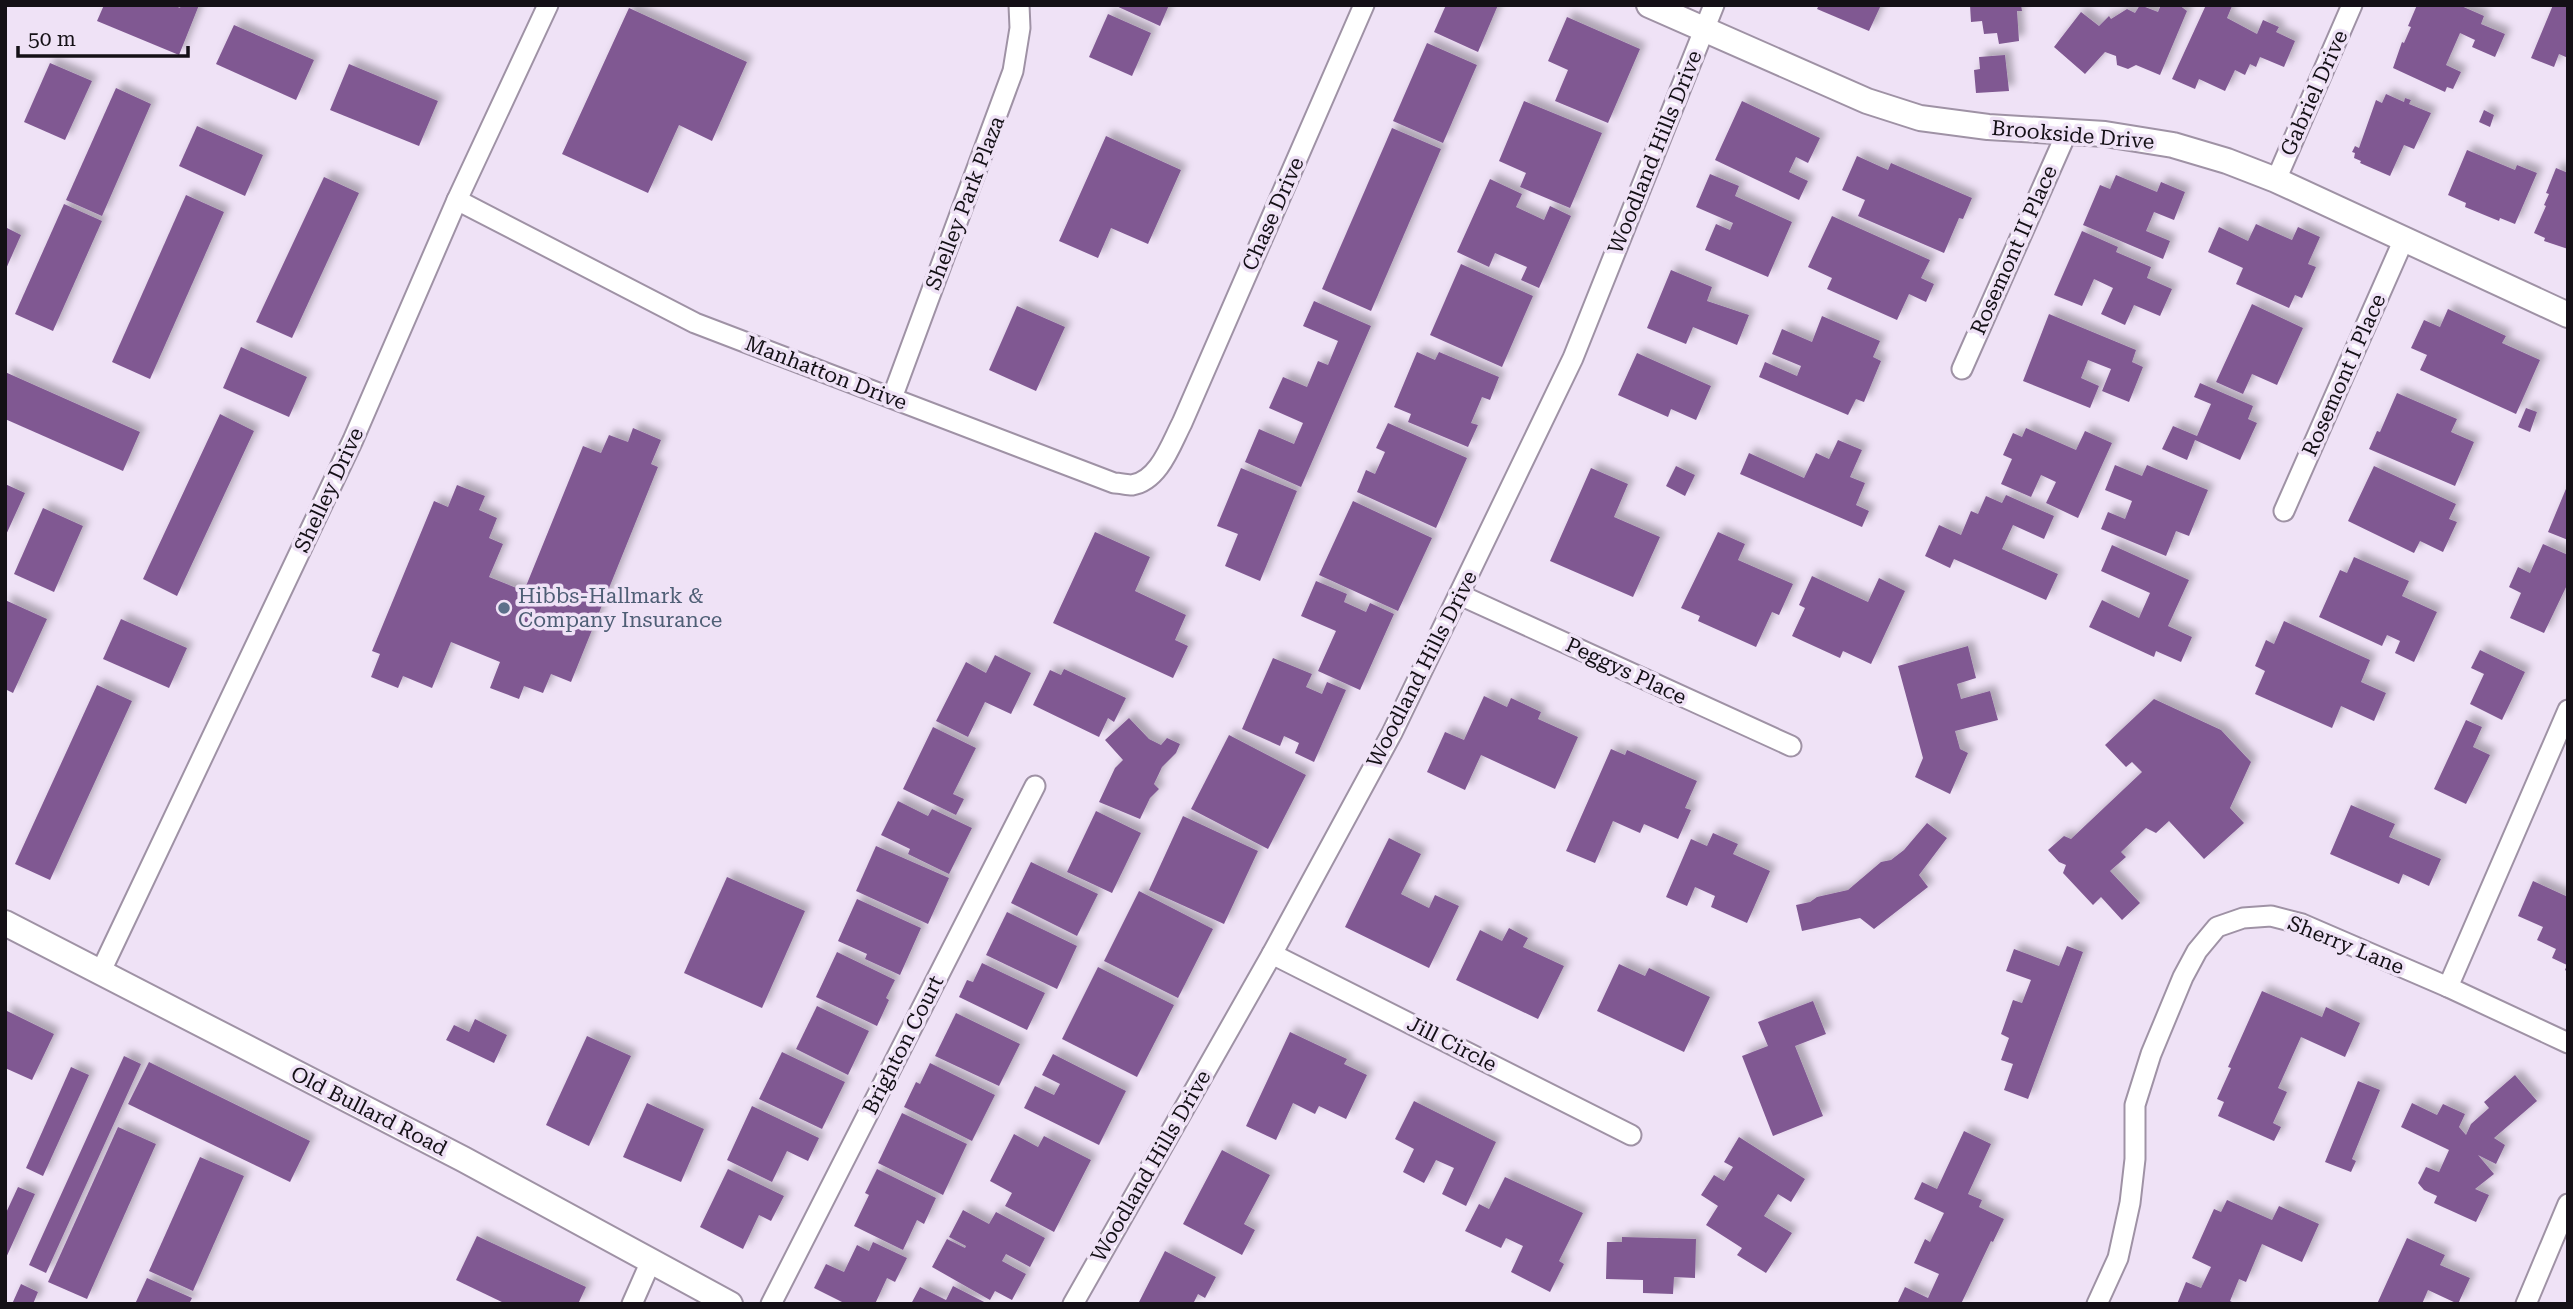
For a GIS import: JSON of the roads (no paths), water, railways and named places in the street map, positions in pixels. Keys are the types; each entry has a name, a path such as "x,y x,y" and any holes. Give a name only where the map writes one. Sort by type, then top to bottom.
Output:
{"street":[{"name":"Shelley Drive","path":"102,971 353,440 457,200 548,5"},
{"name":"Shelley Park Plaza","path":"891,398 1013,71 1020,28 1019,5"},
{"name":"Chase Drive","path":"1182,423 1364,5"},
{"name":"Brookside Drive","path":"1649,5 1867,100 1920,118 1988,127 2105,134 2173,145 2227,161 2276,180 2568,314"},
{"name":"Woodland Hills Drive","path":"1073,1304 1272,954 1392,733 1573,358 1714,5"},
{"name":"Gabriel Drive","path":"2276,180 2352,5"},
{"name":"Rosemont II Place","path":"1962,369 2067,132"},
{"name":"Manhatton Drive","path":"457,200 695,323 1114,483 1132,485 1148,478 1159,466 1182,423"},
{"name":"Rosemont I Place","path":"2284,511 2404,239"},
{"name":"Peggys Place","path":"1460,595 1791,746"},
{"path":"2448,987 2568,710"},
{"name":"Brighton Court","path":"771,1304 1035,786"},
{"name":"Sherry Lane","path":"2097,1304 2118,1258 2130,1203 2135,1159 2135,1105 2151,1054 2192,959 2217,928 2243,918 2271,916 2302,924 2448,987 2568,1044"},
{"name":"Old Bullard Road","path":"5,923 463,1159 730,1304"},
{"name":"Jill Circle","path":"1272,954 1631,1135"},
{"path":"2526,1304 2568,1204"},
{"path":"632,1304 651,1261"}],"place":[{"name":"Hibbs-Hallmark & Company Insurance","path":"504,608"}]}
